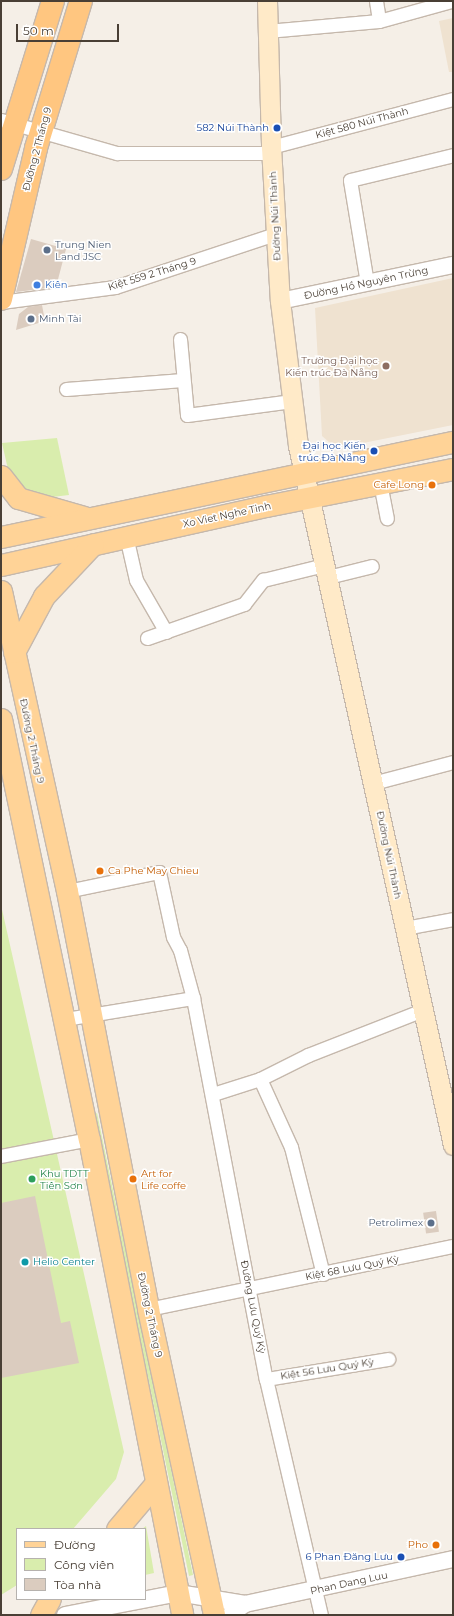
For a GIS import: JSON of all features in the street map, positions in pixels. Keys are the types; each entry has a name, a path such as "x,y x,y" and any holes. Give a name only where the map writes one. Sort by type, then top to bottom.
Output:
{"highway":[{"path":"2,162 8,121 53,1"},
{"name":"Đường 2 Tháng 9","path":"1,301 40,130 81,1"}],"main road":[{"name":"Đường Núi Thành","path":"268,1 267,31 275,234 280,301 292,401 303,472 452,1140"},
{"path":"1,537 87,517 453,442"},
{"name":"Xo Viet Nghe Tinh","path":"1,565 126,536 453,469"},
{"path":"1,476 18,498 87,517"},
{"path":"14,652 44,596 93,544"},
{"name":"Đường 2 Tháng 9","path":"1,590 67,891 148,1309 212,1607"},
{"path":"1,719 65,1019 182,1615"},
{"path":"117,1528 156,1484"},
{"path":"41,1615 49,1600"}],"street":[{"path":"376,1 379,21"},
{"path":"267,31 379,21 451,3 451,1"},
{"name":"Kiệt 580 Núi Thành","path":"8,121 123,153 271,150 453,100"},
{"path":"367,283 350,180 453,155"},
{"name":"Kiệt 559 2 Tháng 9","path":"1,301 115,287 275,234"},
{"name":"Đường Hồ Nguyên Trừng","path":"280,301 453,265"},
{"path":"180,339 187,415 292,401"},
{"path":"66,389 183,380"},
{"path":"380,483 387,518"},
{"path":"126,536 136,580 166,632"},
{"path":"147,638 244,604 263,580 372,566"},
{"path":"373,783 453,762"},
{"name":"Đường Lưu Quý Kỳ","path":"67,891 159,872 173,937 180,950 193,998 213,1094 266,1379 321,1615"},
{"path":"405,928 453,919"},
{"path":"65,1019 193,998"},
{"path":"213,1094 260,1079 308,1055 423,1010"},
{"path":"260,1079 291,1147 323,1274"},
{"path":"1,1156 89,1139"},
{"name":"Kiệt 68 Lưu Quý Kỳ","path":"148,1309 453,1246"},
{"name":"Kiệt 56 Lưu Quý Kỳ","path":"266,1379 388,1359"},
{"name":"Phan Dang Luu","path":"245,1604 316,1590 453,1559"},
{"path":"146,1599 178,1593 212,1607 245,1604"},
{"path":"65,1615 142,1600"},
{"path":"230,1615 245,1604"}],"shaded area":[{"path":"453,18 453,72 449,72 439,21"},
{"name":"Trường Đại học Kiến trúc Đà Nẵng","path":"453,278 453,425 348,446 329,442 322,436 315,308"}],"green space":[{"path":"57,438 69,495 44,498 26,493 14,480 7,465 2,443"},
{"name":"Khu TDTT Tiên Sơn","path":"1,905 124,1452 116,1479 74,1528 16,1528 16,1586 1,1595"},
{"path":"97,1113 193,1575 189,1576 94,1115"},
{"path":"146,1526 154,1573 146,1575 146,1528 143,1528"}],"building":[{"path":"31,239 66,249 56,287 16,292"},
{"name":"Minh Tài","path":"42,305 45,321 16,330 19,314 28,307"},
{"name":"Helio Center","path":"35,1196 61,1323 70,1321 79,1363 1,1378 1,1203"},
{"name":"Petrolimex","path":"436,1211 439,1232 426,1234 423,1213"}],"place":[{"name":"582 Núi Thành","path":"277,128"},
{"name":"Trung Nien Land JSC","path":"47,250"},
{"name":"Kiên","path":"37,285"},
{"name":"Minh Tài","path":"31,319"},
{"name":"Trường Đại học Kiến trúc Đà Nẵng","path":"386,366"},
{"name":"Đại học Kiến trúc Đà Nẵng","path":"374,451"},
{"name":"Cafe Long","path":"432,485"},
{"name":"Ca Phe May Chieu","path":"100,871"},
{"name":"Khu TDTT Tiên Sơn","path":"32,1179"},
{"name":"Art for Life coffe","path":"133,1179"},
{"name":"Petrolimex","path":"431,1223"},
{"name":"Helio Center","path":"25,1262"},
{"name":"Pho","path":"436,1545"},
{"name":"6 Phan Đăng Lưu","path":"401,1557"}]}
